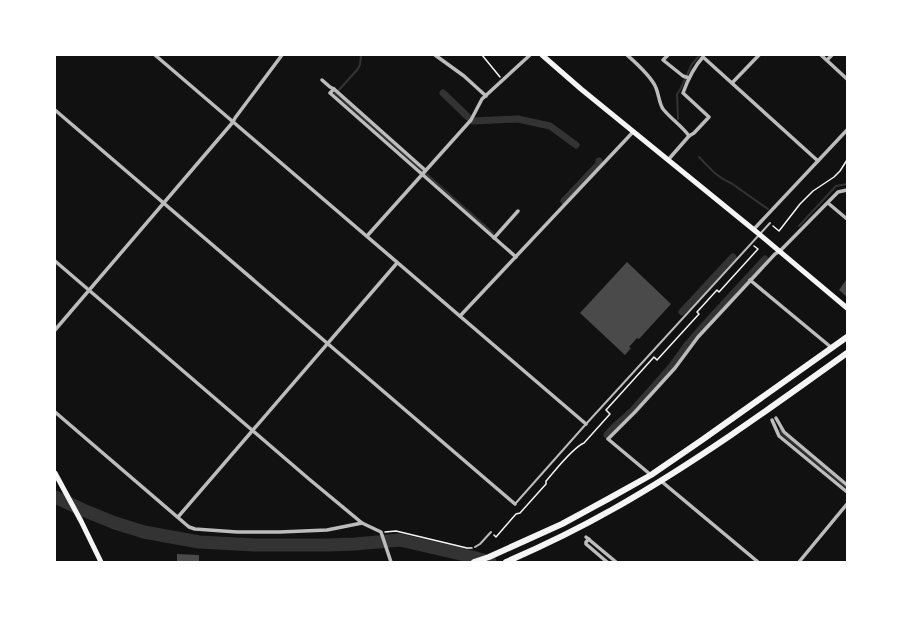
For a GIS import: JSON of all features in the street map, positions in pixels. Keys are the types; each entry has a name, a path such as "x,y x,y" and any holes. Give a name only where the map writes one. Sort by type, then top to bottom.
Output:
{"highway":[{"path":"474,562 489,557 562,524 651,475 847,337"},
{"path":"506,562 567,534 614,509 661,481 847,353"}],"main road":[{"path":"542,55 668,160 754,229 847,308"},
{"path":"55,473 101,562"}],"street":[{"path":"154,55 586,424"},
{"path":"55,330 233,122 282,55"},
{"path":"435,55 464,76 486,96"},
{"path":"367,236 471,120 482,99 530,55"},
{"path":"627,55 638,65 654,84 657,89 660,104 664,110 690,136"},
{"path":"668,55 663,60 683,76 688,78"},
{"path":"732,83 759,55"},
{"path":"821,55 847,79"},
{"path":"827,60 832,55"},
{"path":"668,160 709,117 683,93 688,78 702,56 818,161"},
{"path":"322,80 425,170"},
{"path":"334,89 330,93 516,257"},
{"path":"55,110 515,504"},
{"path":"754,229 847,130"},
{"path":"460,316 634,132"},
{"path":"651,475 608,439 675,368 698,337 750,280 775,254 780,252 838,192 847,190"},
{"path":"828,203 847,219"},
{"path":"494,238 518,211"},
{"path":"55,261 309,480 362,523 382,534 391,562"},
{"path":"178,517 397,263"},
{"path":"750,280 832,348"},
{"path":"55,412 189,527 195,529 238,532 280,532 327,530 362,523"},
{"path":"847,485 784,432 774,419 779,436 847,492"},
{"path":"661,481 758,562"},
{"path":"799,562 847,504"},
{"path":"607,562 586,544 587,538 616,562"}],"lane":[{"path":"515,504 770,223"},
{"path":"475,547 480,544 491,532"}],"path":[{"path":"482,55 503,80"},
{"path":"770,223 779,231 800,204 813,191 834,177 847,160"},
{"path":"491,532 496,537 516,514 520,513 546,484 546,481 571,454 584,443 610,414 606,410 654,358 657,360 699,314 697,312 702,306 717,290 719,292 758,249 751,243"},
{"path":"382,534 396,531 467,548 475,547"}],"building":[{"path":"627,262 671,304 639,339 637,338 629,347 631,348 625,355 580,313"},
{"path":"846,280 847,281 847,297 839,290"},
{"path":"177,554 199,555 199,562 177,562"}],"waterway":[{"path":"338,91 357,70 360,65 361,55"},
{"path":"678,119 677,94 692,64 700,55"},
{"path":"335,93 493,233"},
{"path":"443,93 468,117"},
{"path":"473,121 518,119 550,126 576,145"},
{"path":"699,157 717,175 768,209"},
{"path":"564,201 599,164 599,161"},
{"path":"799,226 836,186 847,184"},
{"path":"682,312 733,257"},
{"path":"607,435 633,410 671,367 706,323 765,259"},
{"path":"780,430 782,434 847,488"},
{"path":"55,497 115,523 144,532 199,542 255,545 327,545 400,540 490,562"}]}
